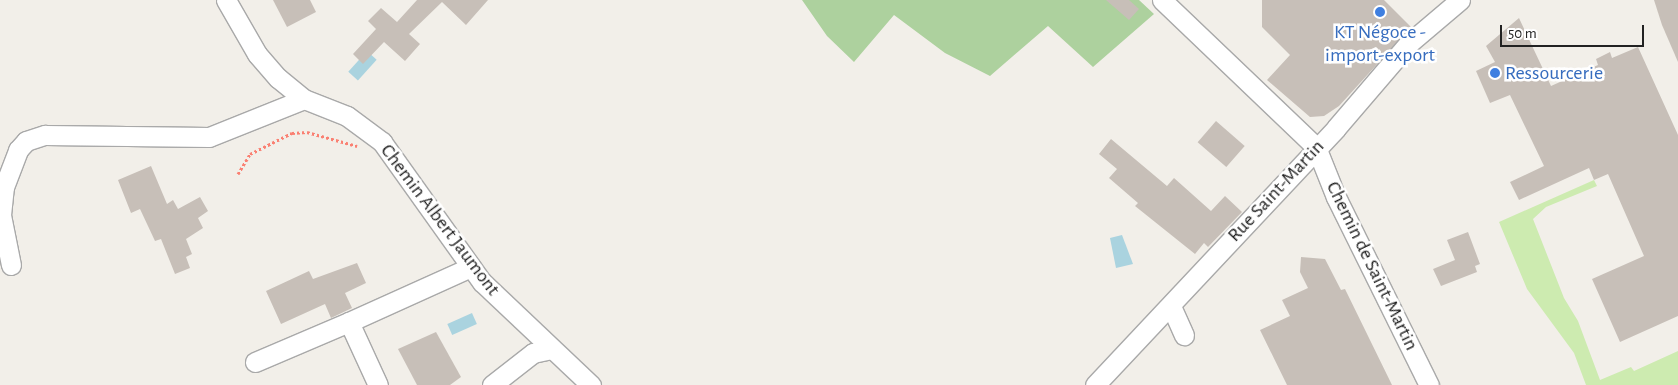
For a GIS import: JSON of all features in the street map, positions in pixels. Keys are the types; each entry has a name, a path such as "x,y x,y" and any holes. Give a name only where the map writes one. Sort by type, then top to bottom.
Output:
{"street":[{"name":"Chemin Albert Jaumont","path":"226,0 265,64 304,98 347,116 382,142 471,267 552,349 591,385"},
{"path":"1162,0 1316,146"},
{"name":"Rue Saint-Martin","path":"1095,385 1171,306 1408,44 1460,0"},
{"path":"11,265 1,215 4,187 18,150 26,141 45,135 209,137 304,98"},
{"name":"Chemin de Saint-Martin","path":"1316,146 1336,197 1429,385"},
{"path":"254,362 471,267"},
{"path":"1171,306 1184,335"},
{"path":"349,322 378,385"},
{"path":"492,385 533,353 552,349"}],"path":[{"path":"238,174 250,154 292,133 307,132 350,147 382,142"}],"green space":[{"path":"802,0 1139,0 1154,14 1093,67 1048,26 990,76 945,53 894,15 854,62 827,36"},
{"path":"1594,180 1597,186 1546,207 1533,219 1564,298 1578,321 1600,380 1631,367 1634,371 1678,351 1678,385 1586,385 1574,353 1527,289 1499,222"}],"water":[{"path":"367,51 377,60 358,81 348,72"},
{"path":"1122,235 1133,264 1116,268 1110,238"},
{"path":"472,313 477,324 452,335 447,324"}],"building":[{"path":"273,0 310,0 316,12 287,27"},
{"path":"417,0 488,0 466,25 442,2 409,34 420,44 405,61 384,42 363,64 353,54 376,29 368,21 381,8 397,22"},
{"path":"1106,0 1129,0 1139,9 1129,20"},
{"path":"1262,0 1384,0 1411,27 1339,106 1324,116 1310,117 1267,80 1290,55 1262,27"},
{"path":"1654,0 1678,0 1678,62 1662,25"},
{"path":"1519,18 1551,86 1598,65 1596,59 1610,52 1612,58 1638,47 1678,135 1678,316 1620,342 1592,279 1644,256 1608,174 1594,180 1589,168 1519,200 1510,182 1544,166 1510,95 1490,103 1476,71 1495,62 1486,46"},
{"path":"1216,121 1245,146 1226,167 1198,142"},
{"path":"1111,139 1167,186 1174,178 1211,211 1225,196 1242,212 1208,247 1204,243 1195,254 1135,206 1138,203 1109,178 1117,169 1099,154"},
{"path":"151,166 167,204 173,200 178,209 200,197 208,211 198,218 203,228 186,239 192,254 186,257 190,268 175,274 161,239 155,241 140,209 131,213 118,180"},
{"path":"1468,232 1480,264 1475,266 1477,272 1441,286 1433,269 1455,260 1447,240"},
{"path":"1301,257 1325,259 1341,290 1345,289 1392,385 1287,385 1260,330 1290,316 1282,300 1308,288 1300,272"},
{"path":"357,263 366,283 345,293 352,308 331,318 325,304 281,324 266,291 309,271 313,279"},
{"path":"436,332 461,377 450,385 417,385 398,349"}],"place":[{"name":"KT Négoce - import-export","path":"1380,12"},
{"name":"Ressourcerie","path":"1495,73"}]}
